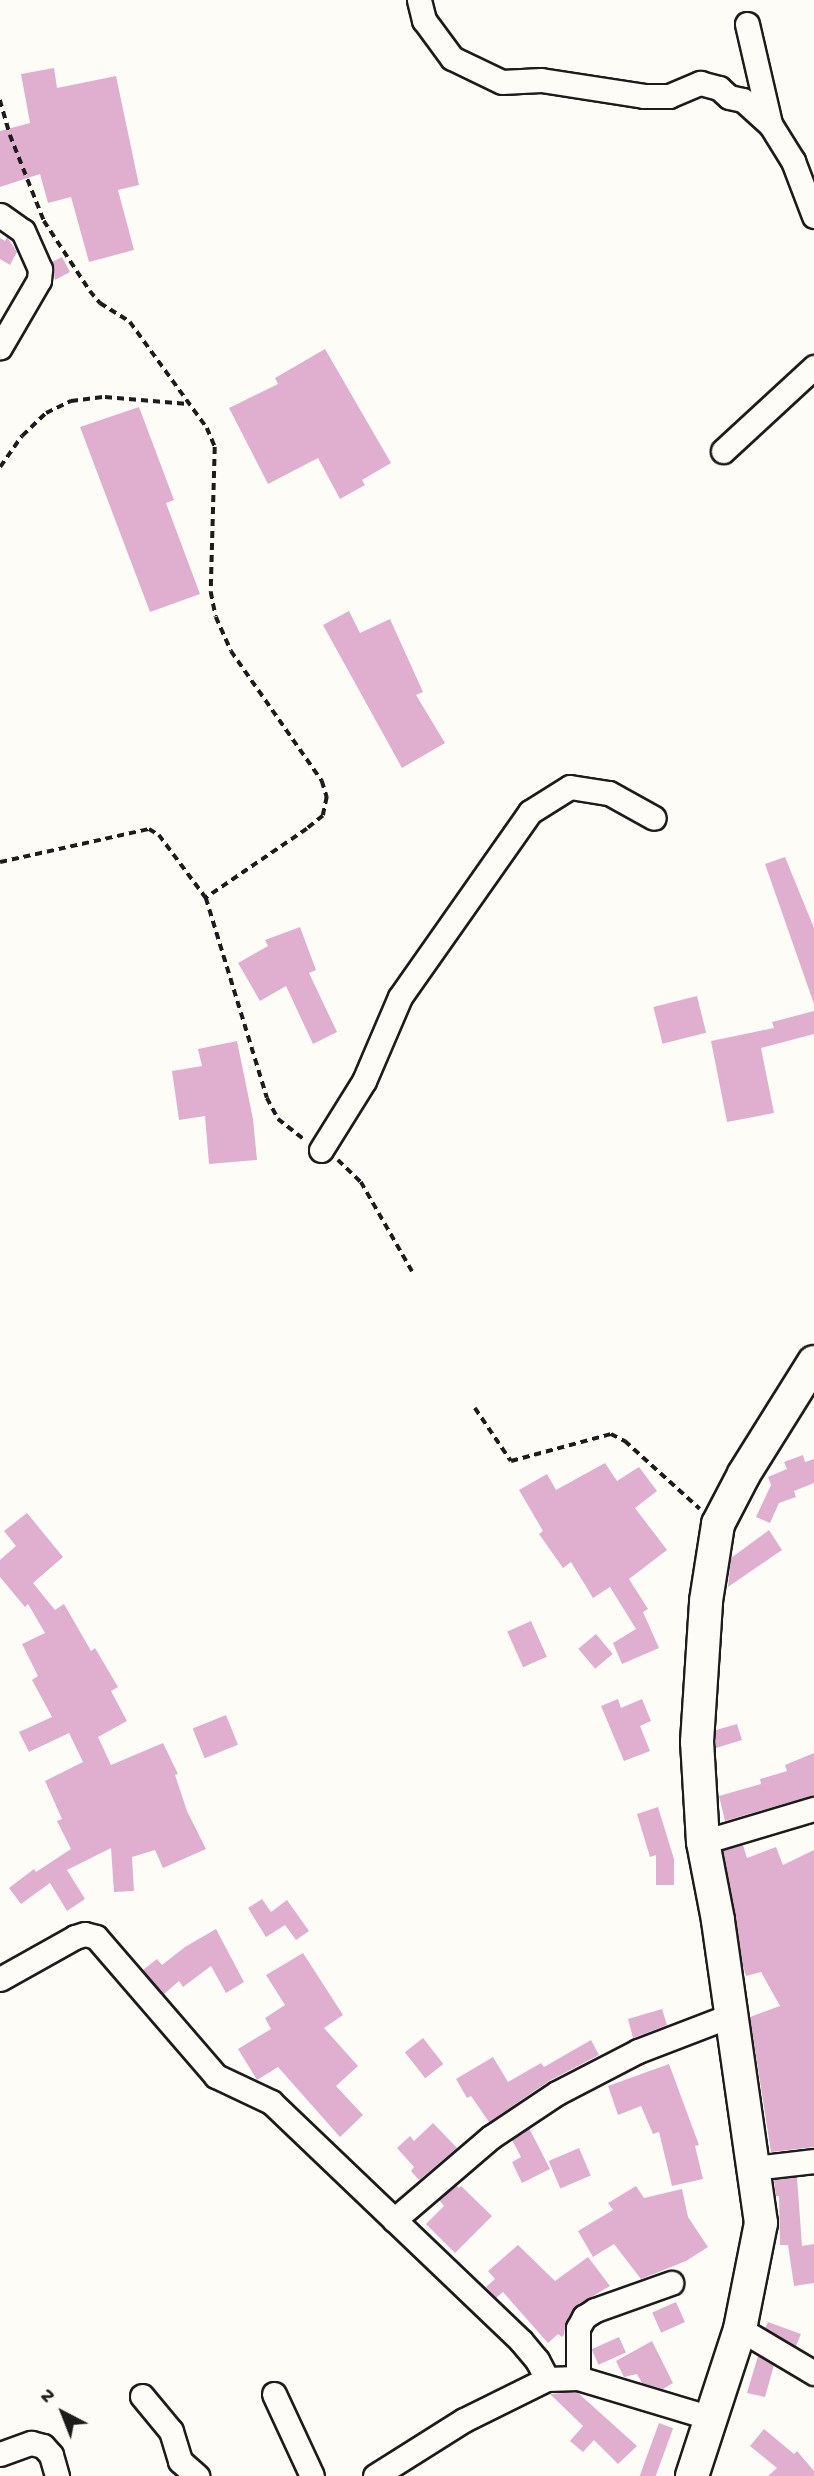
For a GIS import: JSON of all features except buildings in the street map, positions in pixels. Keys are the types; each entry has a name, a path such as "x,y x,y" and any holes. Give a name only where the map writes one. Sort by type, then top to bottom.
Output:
{"street":[{"path":"419,0 424,20 452,58 502,82 541,80 644,96 669,96 700,83 719,88 729,97 743,100 770,124 793,161 814,216"},
{"path":"747,24 770,124"},
{"path":"0,215 23,231 40,269 39,280 9,311 0,346"},
{"path":"723,451 814,367"},
{"path":"321,1150 364,1081 400,997 530,811 570,787 609,793 654,818"},
{"path":"692,2476 697,2414 740,2329 761,2223 729,2016 718,1920 703,1842 697,1742 706,1601 718,1524 744,1474 814,1362"},
{"path":"703,1842 814,1809"},
{"path":"0,1979 75,1937 85,1934 96,1937 216,2076 271,2102 521,2341 537,2360 547,2379"},
{"path":"394,2220 491,2137 557,2093 638,2052 729,2016"},
{"path":"753,2168 814,2161"},
{"path":"579,2378 578,2328 584,2317 595,2310 671,2283"},
{"path":"740,2329 814,2373"},
{"path":"375,2476 464,2420 547,2379 579,2378 697,2414"},
{"path":"274,2393 312,2476"},
{"path":"142,2396 171,2431 180,2461 197,2476"},
{"path":"0,2454 31,2443 43,2446 51,2455 57,2476"}],"path":[{"path":"0,100 14,147 44,221 90,291 100,303 130,322 208,428 215,447 211,592 216,617 231,651 322,781 327,797 323,816 206,898"},
{"path":"0,467 22,436 46,413 71,401 105,397 188,404"},
{"path":"0,862 149,829 159,835 206,898 267,1098 278,1119 342,1163 361,1182 412,1271"},
{"path":"475,1408 511,1461 611,1434 718,1524"}]}
